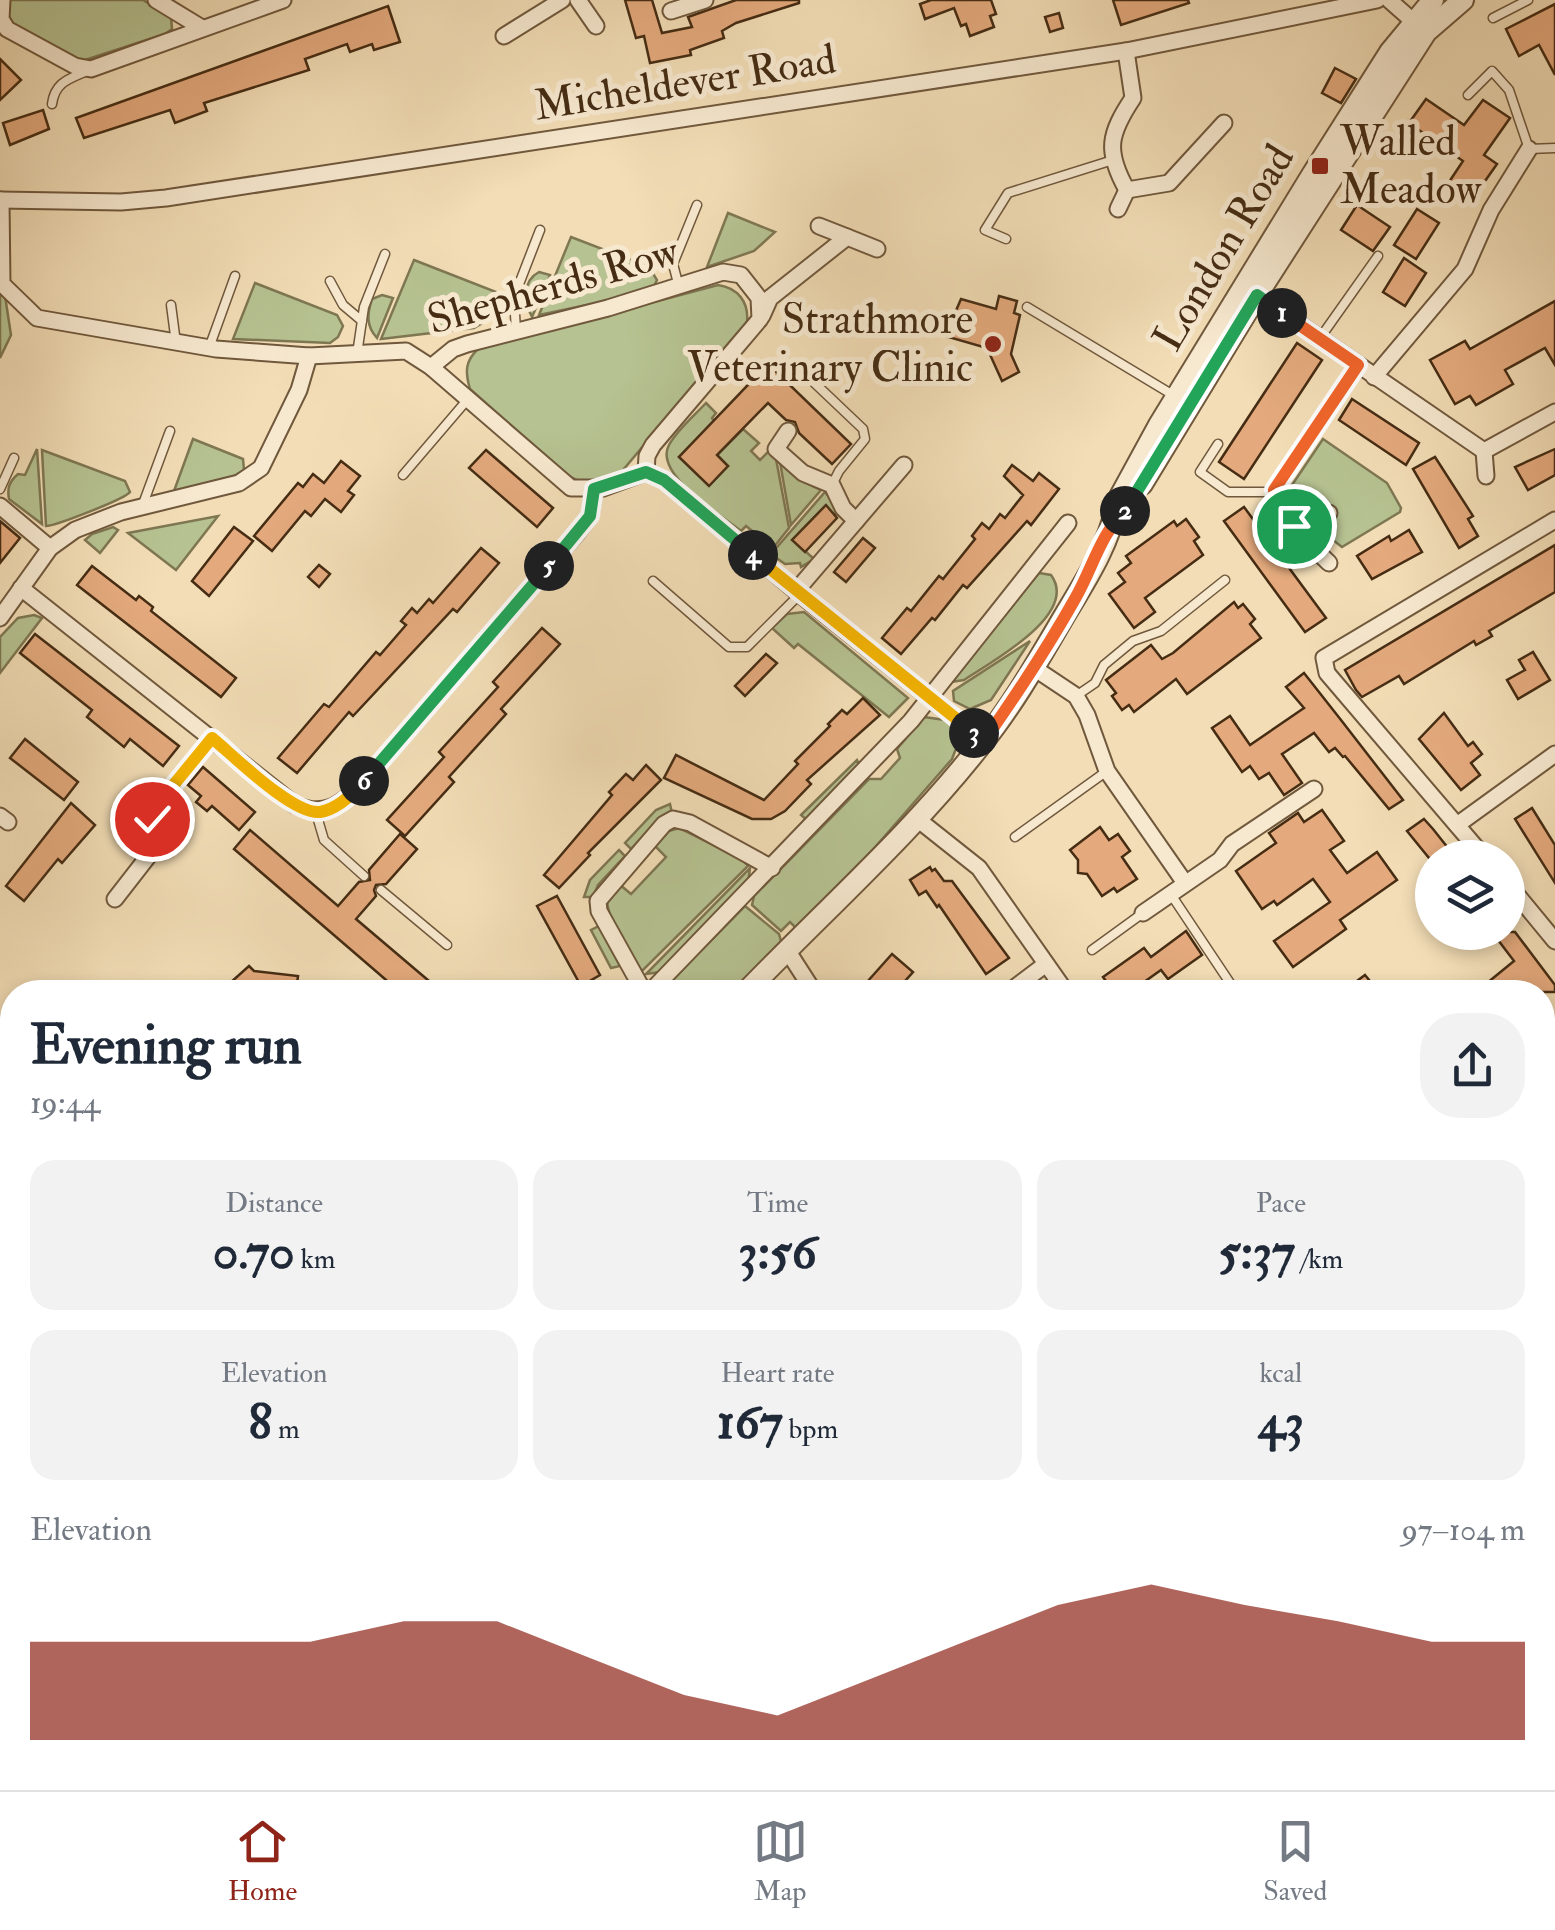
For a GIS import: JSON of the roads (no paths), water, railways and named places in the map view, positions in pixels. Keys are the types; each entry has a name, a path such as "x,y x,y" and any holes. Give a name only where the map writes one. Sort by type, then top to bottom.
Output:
{"street":[{"path":"2,0 2,19 7,29 75,66 91,69 283,0"},
{"path":"156,0 202,28"},
{"path":"504,36 562,0"},
{"path":"578,0 596,26"},
{"path":"672,12 705,0"},
{"name":"Micheldever Road","path":"0,200 122,202 166,198 1126,51 1377,0"},
{"path":"1389,0 1420,27"},
{"path":"1420,27 1434,0"},
{"path":"1420,27 1463,0"},
{"name":"London Road","path":"758,980 916,818 984,741 1077,595 1114,521 1117,502 1420,27"},
{"path":"1126,51 1133,98 1115,126 1113,160 1127,190"},
{"path":"1127,190 1169,182 1224,123"},
{"path":"1374,377 1465,269 1491,210 1529,148"},
{"path":"1118,208 1127,190"},
{"name":"Shepherds Row","path":"0,200 2,284 37,318 176,343 309,356 406,351 431,367 453,348 724,272 741,275 760,298 760,319"},
{"path":"818,226 877,249"},
{"path":"646,472 647,456 653,446 760,319 770,298 847,237"},
{"path":"1250,290 1484,451"},
{"path":"0,618 50,548 87,524 239,483 261,468 299,390 309,356"},
{"path":"1329,562 1302,537 1274,492 1358,365"},
{"path":"431,367 571,488 594,489 646,472 664,480 984,741"},
{"path":"1484,451 1555,412"},
{"path":"788,431 776,449 803,473 832,485 842,508 856,521"},
{"path":"1484,451 1486,476"},
{"path":"798,592 904,465"},
{"path":"21,588 295,805 316,813 333,808 360,786 578,533 590,516 594,489"},
{"path":"0,506 50,548"},
{"path":"1302,537 1328,514"},
{"path":"1470,840 1327,673 1324,658 1555,520"},
{"path":"659,980 911,721 1068,523"},
{"path":"1034,668 1076,696 1107,771 1184,883"},
{"path":"115,899 148,859 158,804 212,738"},
{"path":"1457,825 1555,754"},
{"path":"1144,913 1220,860 1232,844 1314,788"},
{"path":"916,818 979,868 1057,980"},
{"path":"640,980 599,910 598,901 664,824 673,819 690,823 772,868"},
{"path":"1525,905 1555,941"},
{"path":"787,950 806,980"},
{"path":"1025,980 1046,964"}],"lane":[{"path":"1493,18 1528,0"},
{"path":"52,104 54,91 62,82 91,69"},
{"path":"1468,96 1492,71 1509,90 1529,148 1555,148"},
{"path":"1006,239 986,230 1008,193 1113,160"},
{"path":"678,286 674,264 697,205"},
{"path":"516,331 514,297 540,230"},
{"path":"357,354 364,307 385,254"},
{"path":"1319,338 1378,256"},
{"path":"208,348 235,276"},
{"path":"330,280 344,304 362,321"},
{"path":"171,305 176,343"},
{"path":"1027,308 1183,401"},
{"path":"804,374 863,429 865,439 832,485"},
{"path":"403,476 468,400"},
{"path":"142,508 170,431"},
{"path":"1218,444 1200,472 1228,492 1274,492"},
{"path":"0,489 14,458"},
{"path":"1076,696 1095,683 1104,665 1133,641 1161,631 1225,580"},
{"path":"653,581 729,646 738,649 747,647 798,592"},
{"path":"1015,837 1107,771"},
{"path":"316,813 324,840 364,876"},
{"path":"381,890 447,945"},
{"path":"1170,893 1228,980"},
{"path":"1092,950 1144,913"}],"place":[{"name":"Walled Meadow","path":"1320,166"},
{"name":"Strathmore Veterinary Clinic","path":"993,344"}]}
